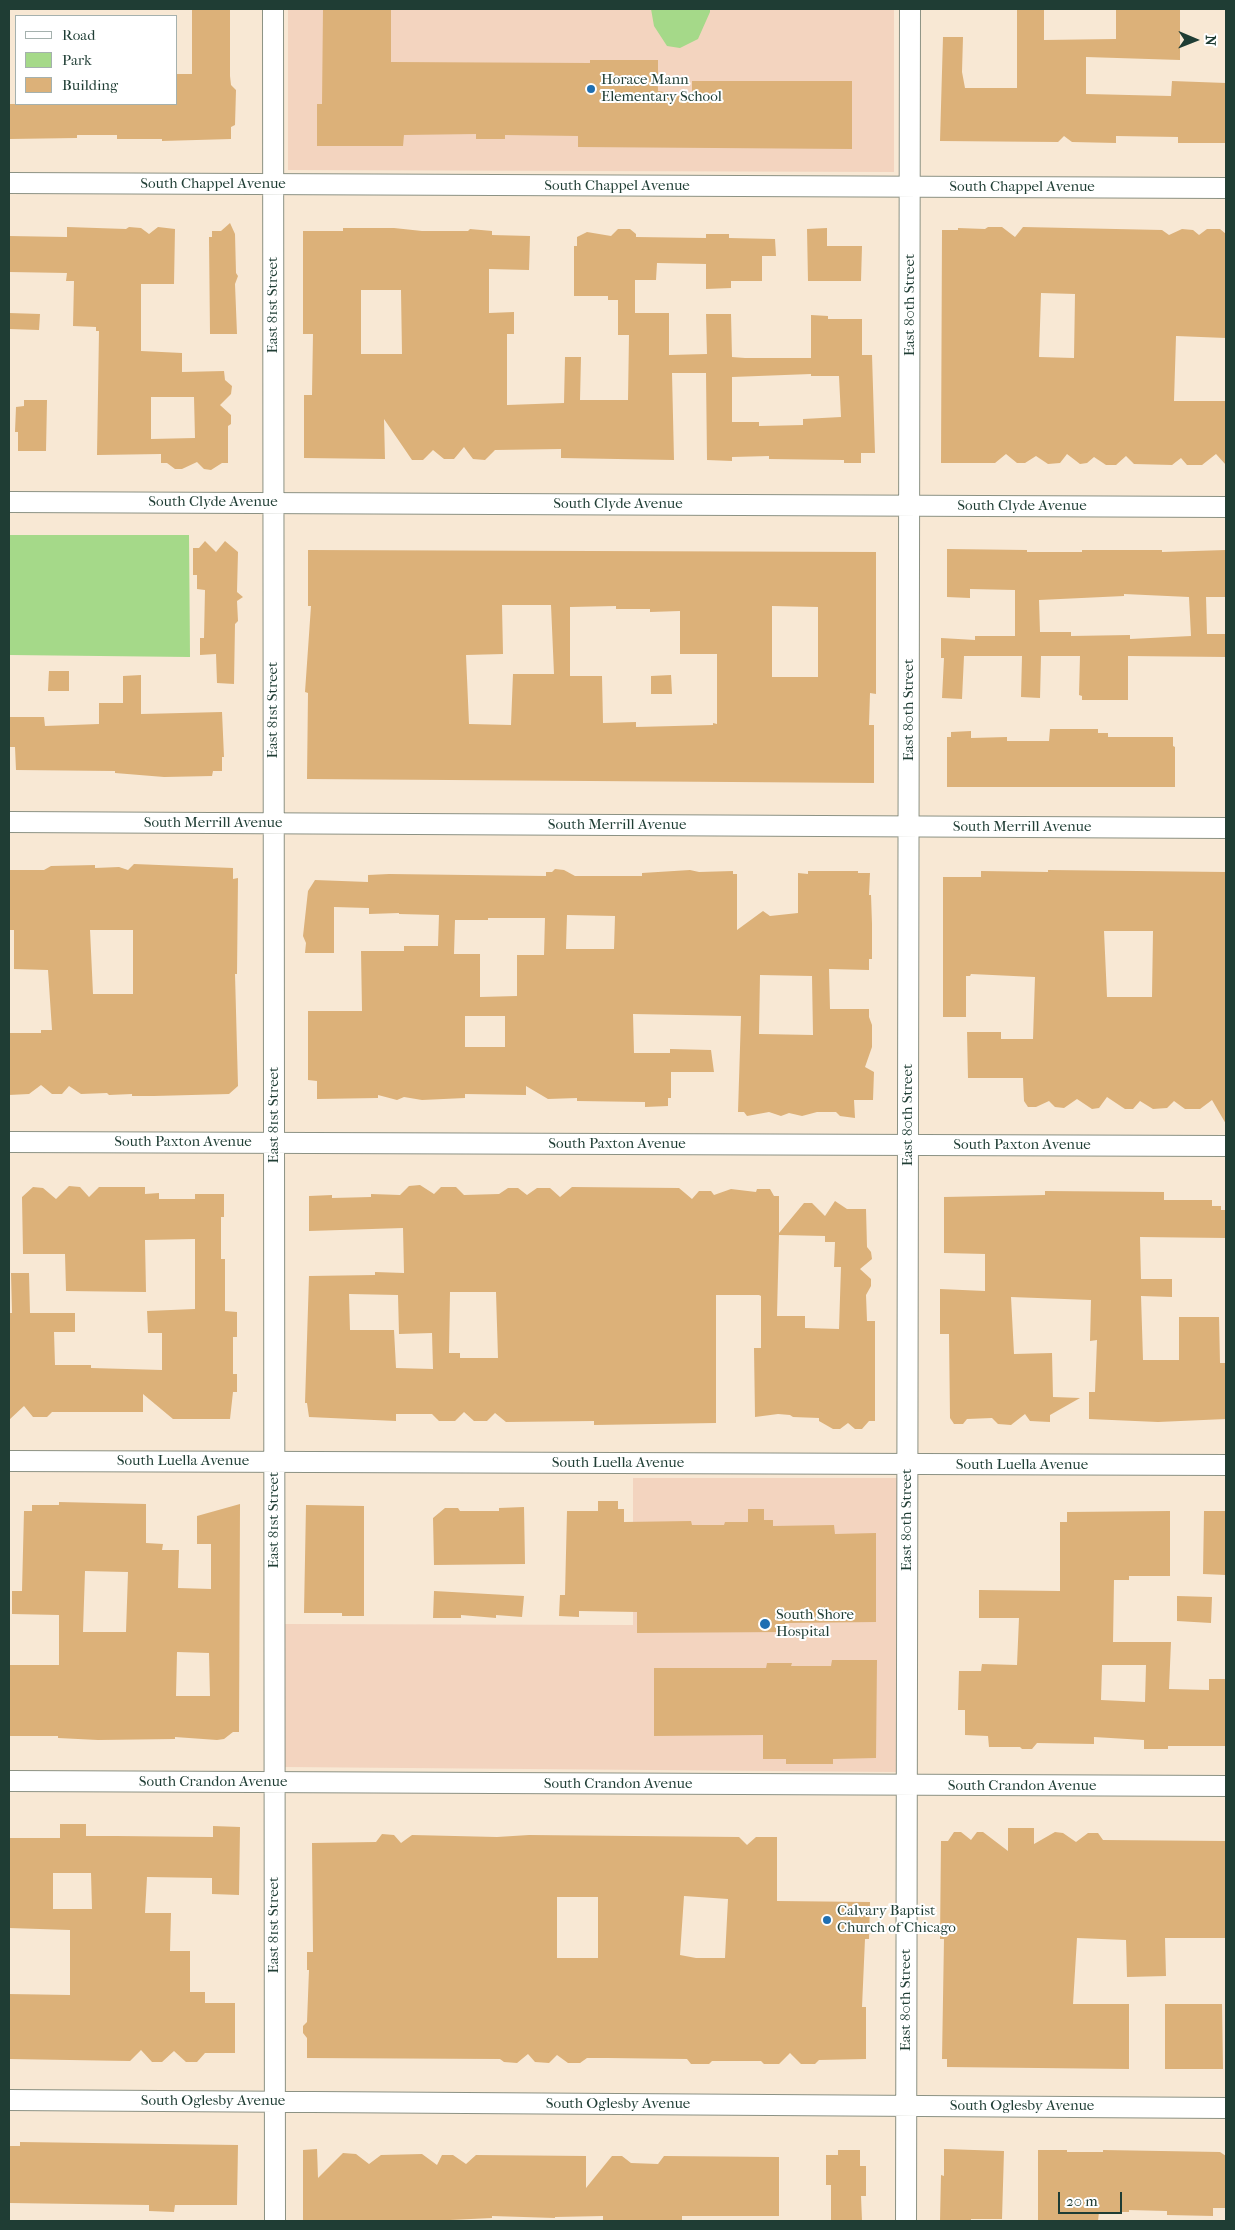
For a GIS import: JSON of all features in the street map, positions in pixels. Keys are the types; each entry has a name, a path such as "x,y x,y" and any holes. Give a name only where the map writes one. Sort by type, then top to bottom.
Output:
{"street":[{"name":"East 81st Street","path":"273,9 274,2221"},
{"name":"East 80th Street","path":"906,2221 910,9"},
{"name":"South Chappel Avenue","path":"9,183 1226,188"},
{"name":"South Clyde Avenue","path":"9,502 1226,507"},
{"name":"South Merrill Avenue","path":"9,822 1226,828"},
{"name":"South Paxton Avenue","path":"9,1142 1226,1146"},
{"name":"South Luella Avenue","path":"9,1461 1226,1465"},
{"name":"South Crandon Avenue","path":"9,1781 1226,1786"},
{"name":"South Oglesby Avenue","path":"9,2100 1226,2108"}],"shaded area":[{"name":"Horace Mann Elementary School","path":"288,9 894,9 894,172 288,170"},
{"name":"South Shore Hospital","path":"633,1478 897,1478 897,1772 284,1767 285,1624 633,1625"}],"green space":[{"path":"651,9 710,9 710,12 698,39 680,48 667,46 654,26"},
{"path":"9,535 189,535 190,657 9,655"}],"building":[{"path":"192,9 230,9 230,76 231,85 236,90 235,125 231,127 231,139 162,141 162,139 117,139 117,135 77,135 77,138 9,139 9,104 178,105 178,74 192,74"},
{"path":"323,9 391,9 391,62 590,63 590,60 658,60 658,91 692,97 692,81 852,81 852,149 578,147 578,136 505,135 505,139 476,139 476,134 404,135 403,146 317,146 317,104 322,104"},
{"path":"1017,9 1044,9 1044,40 1116,39 1116,9 1180,9 1180,60 1086,57 1086,94 1171,96 1172,81 1226,83 1226,143 1178,143 1178,137 1116,136 1116,143 1072,142 1064,136 1058,142 940,141 943,37 963,37 962,72 965,88 1017,88"},
{"path":"230,223 235,234 236,273 238,276 235,284 237,334 210,334 209,237 212,237 212,231 221,231"},
{"path":"67,227 141,228 149,234 158,227 175,229 174,284 141,284 141,351 182,353 182,372 224,371 225,380 232,386 231,394 220,405 231,415 231,424 228,426 228,463 222,463 211,470 204,469 197,462 182,469 175,469 167,463 161,463 161,454 97,455 99,331 96,331 96,327 73,326 74,281 66,281 67,273 9,272 9,236 67,237","holes":["151,397 194,397 195,438 151,439"]},
{"path":"988,227 1002,227 1015,237 1023,227 1162,230 1169,235 1182,229 1193,230 1199,235 1207,229 1220,229 1226,234 1226,338 1176,336 1174,401 1226,401 1226,465 1216,454 1202,465 1187,465 1181,458 1172,465 1134,464 1126,456 1116,465 1106,465 1094,457 1087,463 1080,464 1067,454 1060,463 1048,464 1036,456 1025,463 1017,463 1006,454 995,463 941,463 942,230 958,230 958,228 985,229","holes":["1041,293 1075,294 1074,358 1039,357"]},
{"path":"343,228 394,228 422,231 468,231 470,229 492,231 492,235 530,236 529,270 489,269 489,313 514,312 514,334 507,334 507,405 564,403 565,357 581,357 580,400 628,400 629,335 618,335 618,300 608,300 608,296 574,296 574,246 577,246 577,237 587,232 611,236 618,229 630,229 636,234 636,237 706,238 706,234 729,234 729,238 775,239 776,256 762,256 762,281 731,281 731,288 706,289 706,264 657,263 656,280 635,280 635,313 669,313 669,355 707,354 706,314 731,314 732,357 745,358 811,358 811,315 828,316 828,319 862,319 862,355 872,355 875,453 861,453 861,463 844,463 844,460 769,459 769,456 732,457 732,461 707,460 706,373 672,373 674,460 561,458 561,449 495,450 485,460 473,459 464,447 454,459 444,459 433,450 423,460 412,460 384,419 385,459 304,458 304,395 312,395 313,334 303,334 303,231 343,231","holes":["361,290 401,290 402,354 361,354","811,374 811,376 839,376 841,417 803,419 803,425 759,426 759,422 732,422 732,377"]},
{"path":"827,228 827,246 862,246 861,281 808,281 807,229"},
{"path":"9,313 40,314 39,330 9,329"},
{"path":"24,400 47,400 46,451 18,451 18,432 15,432 16,407 24,406"},
{"path":"205,541 216,552 225,541 238,552 237,592 243,597 237,601 238,621 235,624 234,684 217,683 216,654 200,655 200,638 204,638 205,590 197,589 197,575 193,575 193,548 199,548"},
{"path":"947,549 1027,550 1027,552 1226,550 1226,597 1206,597 1207,634 1226,634 1226,657 1128,656 1128,700 1082,700 1082,696 1079,695 1080,656 1041,656 1040,698 1021,697 1022,656 964,656 962,699 942,698 944,658 941,658 941,638 975,640 975,636 1015,636 1015,590 970,589 970,598 947,597","holes":["1124,594 1189,597 1191,636 1130,639 1130,635 1071,636 1071,632 1040,632 1039,600 1124,596"]},
{"path":"308,550 876,552 876,694 870,693 869,725 874,725 874,783 307,779 308,693 305,692 311,606 308,606","holes":["502,605 551,605 554,674 513,674 511,725 469,724 466,655 503,654","616,606 616,609 650,609 650,612 680,611 680,654 717,654 717,724 636,727 636,722 603,723 602,676 570,676 570,607","772,606 818,607 818,677 772,677"]},
{"path":"49,671 69,671 69,691 48,691"},
{"path":"141,675 141,714 222,712 224,757 222,757 222,771 213,771 212,776 164,777 115,773 115,771 16,770 15,747 10,747 10,717 44,717 45,726 99,724 99,703 123,703 123,676"},
{"path":"671,675 672,694 651,694 651,676"},
{"path":"1050,729 1098,729 1098,733 1108,733 1108,737 1173,737 1173,746 1175,747 1175,787 947,787 947,737 951,737 951,732 971,731 971,738 1007,737 1007,741 1049,741"},
{"path":"134,864 233,868 233,879 238,878 237,974 235,974 238,1086 229,1094 132,1096 132,1094 109,1095 107,1093 81,1094 69,1086 62,1094 52,1094 41,1085 29,1094 9,1095 9,1033 41,1033 41,1030 52,1030 48,970 14,969 14,930 9,930 9,870 44,870 51,866 95,865 95,868 119,867 128,870","holes":["90,930 133,930 133,994 93,994"]},
{"path":"555,869 564,870 575,876 642,876 642,873 690,870 699,872 733,871 733,874 737,874 737,930 763,911 770,916 798,913 798,873 808,874 808,871 858,871 858,873 870,873 869,895 871,895 872,959 869,959 869,970 829,969 830,1009 869,1009 872,1025 872,1047 865,1067 874,1072 873,1100 854,1100 855,1118 840,1116 836,1112 817,1112 802,1116 789,1113 781,1116 769,1112 747,1116 744,1112 738,1112 741,1016 633,1014 634,1053 670,1053 670,1049 711,1050 714,1072 671,1072 671,1098 668,1098 668,1106 645,1107 645,1102 577,1101 577,1098 548,1099 526,1086 526,1095 465,1094 465,1098 422,1100 404,1097 397,1100 378,1095 378,1098 317,1099 317,1081 308,1080 308,1011 362,1011 361,951 404,951 404,946 438,946 439,915 369,914 369,908 334,907 334,953 305,953 306,943 303,936 308,891 315,880 368,882 368,875 389,874 546,876 546,872 552,872","holes":["567,915 615,916 614,949 566,949","488,918 545,918 544,955 517,955 517,996 480,997 480,954 454,954 455,920 488,920","760,975 812,976 813,1035 759,1034","465,1016 505,1016 505,1047 465,1047"]},
{"path":"1048,870 1226,872 1226,1124 1212,1100 1200,1109 1185,1109 1174,1101 1167,1108 1153,1109 1140,1101 1133,1109 1125,1109 1107,1097 1099,1108 1092,1109 1077,1099 1064,1108 1055,1107 1049,1101 1036,1107 1028,1107 1024,1101 1023,1078 968,1078 967,1032 1001,1032 1001,1039 1033,1039 1035,977 971,974 966,976 966,1017 943,1017 943,877 981,877 981,871 1048,872","holes":["1104,931 1153,931 1152,997 1107,997"]},
{"path":"420,1185 434,1194 441,1187 456,1187 464,1195 499,1194 508,1188 518,1188 527,1195 537,1188 550,1188 560,1197 572,1187 679,1188 692,1199 699,1191 711,1191 714,1195 731,1189 756,1192 757,1189 770,1189 774,1196 779,1196 779,1233 804,1203 812,1203 825,1216 835,1201 847,1209 866,1209 867,1247 871,1252 872,1259 860,1269 871,1279 871,1286 866,1295 867,1321 875,1321 875,1421 869,1421 862,1429 855,1429 848,1423 840,1429 833,1429 819,1421 819,1418 793,1417 778,1414 755,1417 754,1348 761,1348 761,1296 759,1295 716,1295 716,1423 594,1425 594,1421 506,1422 495,1413 487,1421 474,1421 464,1412 455,1421 439,1421 432,1414 396,1414 396,1421 309,1417 307,1403 305,1403 309,1276 375,1275 375,1272 404,1273 403,1228 309,1231 309,1196 332,1195 332,1198 371,1197 371,1194 400,1195 409,1186","holes":["779,1235 825,1236 825,1242 835,1242 834,1267 841,1267 839,1329 805,1328 805,1316 777,1316","450,1292 496,1292 498,1358 460,1358 460,1353 449,1353","349,1294 398,1295 399,1334 432,1333 433,1369 396,1368 394,1330 350,1330"]},
{"path":"69,1186 80,1187 89,1197 99,1187 145,1187 145,1194 159,1193 159,1199 195,1199 195,1194 224,1194 224,1217 221,1217 221,1259 225,1259 225,1311 237,1312 237,1337 233,1337 233,1374 237,1374 237,1392 233,1392 230,1419 173,1419 143,1394 143,1412 52,1412 47,1417 33,1417 24,1406 9,1420 9,1313 12,1313 11,1273 29,1273 30,1313 75,1313 75,1332 54,1332 55,1365 91,1365 91,1368 162,1370 162,1333 148,1333 147,1311 195,1309 195,1239 145,1240 146,1292 66,1291 65,1254 23,1254 22,1197 33,1187 43,1188 56,1199"},
{"path":"1045,1191 1164,1192 1164,1200 1212,1200 1212,1206 1221,1206 1221,1210 1226,1210 1226,1238 1140,1237 1141,1279 1172,1279 1172,1297 1141,1296 1143,1360 1179,1360 1179,1317 1219,1317 1220,1363 1226,1363 1226,1419 1158,1422 1089,1419 1089,1392 1095,1392 1097,1340 1090,1341 1091,1300 1011,1297 1014,1354 1052,1353 1053,1397 1080,1398 1050,1415 1050,1422 1030,1421 1025,1414 1011,1425 998,1424 992,1418 967,1419 963,1424 954,1424 950,1418 949,1334 940,1334 940,1289 985,1291 985,1254 944,1253 944,1197 1045,1195"},
{"path":"598,1501 618,1501 618,1509 624,1509 624,1522 691,1521 692,1525 724,1525 725,1522 748,1522 748,1509 764,1509 764,1520 773,1520 773,1526 834,1525 835,1534 876,1533 876,1622 785,1623 784,1632 637,1633 637,1612 579,1611 579,1617 559,1616 560,1595 565,1595 567,1511 598,1511"},
{"path":"59,1502 146,1504 146,1543 163,1544 162,1550 179,1550 178,1588 211,1589 211,1544 197,1544 197,1516 240,1504 239,1732 233,1732 224,1739 217,1740 175,1737 175,1739 98,1740 58,1738 58,1736 9,1736 9,1665 59,1665 59,1615 12,1614 12,1591 22,1591 24,1511 32,1511 32,1505 59,1505","holes":["85,1571 128,1572 126,1632 83,1632","177,1652 209,1653 210,1696 176,1696"]},
{"path":"306,1505 364,1506 364,1616 342,1616 342,1613 304,1613"},
{"path":"524,1507 525,1564 434,1565 433,1518 445,1508 458,1508 460,1511 499,1511 499,1508"},
{"path":"1170,1511 1170,1576 1129,1576 1129,1580 1114,1580 1113,1642 1171,1642 1169,1689 1209,1690 1209,1679 1226,1679 1226,1746 1168,1746 1168,1749 1144,1749 1144,1740 1094,1737 1094,1744 1037,1743 1032,1749 1022,1749 1020,1747 989,1747 988,1736 965,1735 965,1710 958,1710 959,1671 981,1671 982,1664 1017,1665 1019,1618 979,1618 979,1590 1060,1591 1060,1522 1067,1522 1067,1512","holes":["1102,1665 1146,1665 1145,1702 1101,1700"]},
{"path":"1204,1511 1226,1511 1226,1575 1203,1574"},
{"path":"434,1591 524,1596 522,1617 496,1615 496,1618 461,1615 461,1618 433,1618"},
{"path":"1177,1596 1212,1597 1211,1623 1177,1621"},
{"path":"832,1660 877,1660 876,1758 833,1759 833,1764 786,1764 786,1759 763,1759 763,1735 654,1736 654,1668 766,1668 767,1663 792,1663 791,1666 831,1666"},
{"path":"60,1824 86,1824 86,1836 213,1837 213,1826 240,1827 239,1895 212,1894 212,1878 147,1877 145,1913 171,1913 170,1951 190,1951 190,1992 205,1992 205,2003 235,2003 235,2053 205,2053 197,2062 186,2062 174,2051 162,2062 152,2062 141,2050 130,2061 9,2059 9,1994 70,1995 70,1930 9,1928 9,1838 60,1838","holes":["53,1873 91,1873 92,1909 53,1909"]},
{"path":"1008,1828 1034,1828 1034,1844 1055,1832 1063,1833 1076,1842 1088,1833 1098,1833 1103,1840 1226,1841 1226,1938 1165,1938 1166,1976 1127,1977 1126,1940 1077,1938 1073,2004 1129,2004 1129,2069 947,2067 947,2059 942,2059 944,1939 940,1939 941,1841 948,1841 954,1832 961,1832 971,1840 977,1832 983,1832 1008,1851"},
{"path":"382,1834 394,1835 401,1843 412,1835 739,1837 747,1845 756,1837 777,1837 777,1901 870,1902 869,1939 865,1939 862,2007 866,2007 866,2059 819,2060 815,2064 801,2064 790,2053 779,2064 764,2064 761,2061 712,2061 709,2064 691,2064 687,2059 608,2058 587,2058 580,2063 568,2063 557,2055 549,2063 535,2062 528,2054 517,2063 504,2062 500,2059 307,2058 307,2038 303,2033 303,2026 307,2022 309,1970 307,1970 307,1952 313,1952 312,1843 376,1842","holes":["684,1896 728,1899 725,1958 696,1958 680,1955","557,1897 598,1897 598,1958 557,1958"]},
{"path":"1165,2004 1222,2004 1223,2069 1165,2069"},
{"path":"20,2142 238,2145 237,2205 175,2205 174,2212 149,2211 149,2205 9,2203 9,2146 20,2146"},
{"path":"317,2149 318,2178 343,2153 356,2154 369,2164 381,2155 422,2154 437,2165 442,2155 453,2155 466,2164 476,2155 586,2156 586,2188 612,2156 622,2156 631,2163 658,2164 664,2156 779,2157 779,2216 682,2216 682,2221 603,2221 603,2216 555,2218 492,2216 492,2218 429,2221 303,2221 303,2150"},
{"path":"944,2149 1004,2151 1002,2219 940,2221 941,2175 944,2176"},
{"path":"838,2150 860,2150 860,2166 866,2166 866,2196 861,2196 862,2221 831,2221 831,2185 826,2185 826,2155 838,2155"},
{"path":"1038,2150 1067,2150 1067,2152 1103,2152 1103,2150 1220,2152 1226,2156 1226,2208 1213,2208 1213,2216 1167,2215 1167,2211 1129,2210 1129,2212 1099,2212 1098,2221 1038,2221"}],"place":[{"name":"Horace Mann Elementary School","path":"591,89"},
{"name":"South Shore Hospital","path":"765,1624"},
{"name":"Calvary Baptist Church of Chicago","path":"827,1920"}]}
